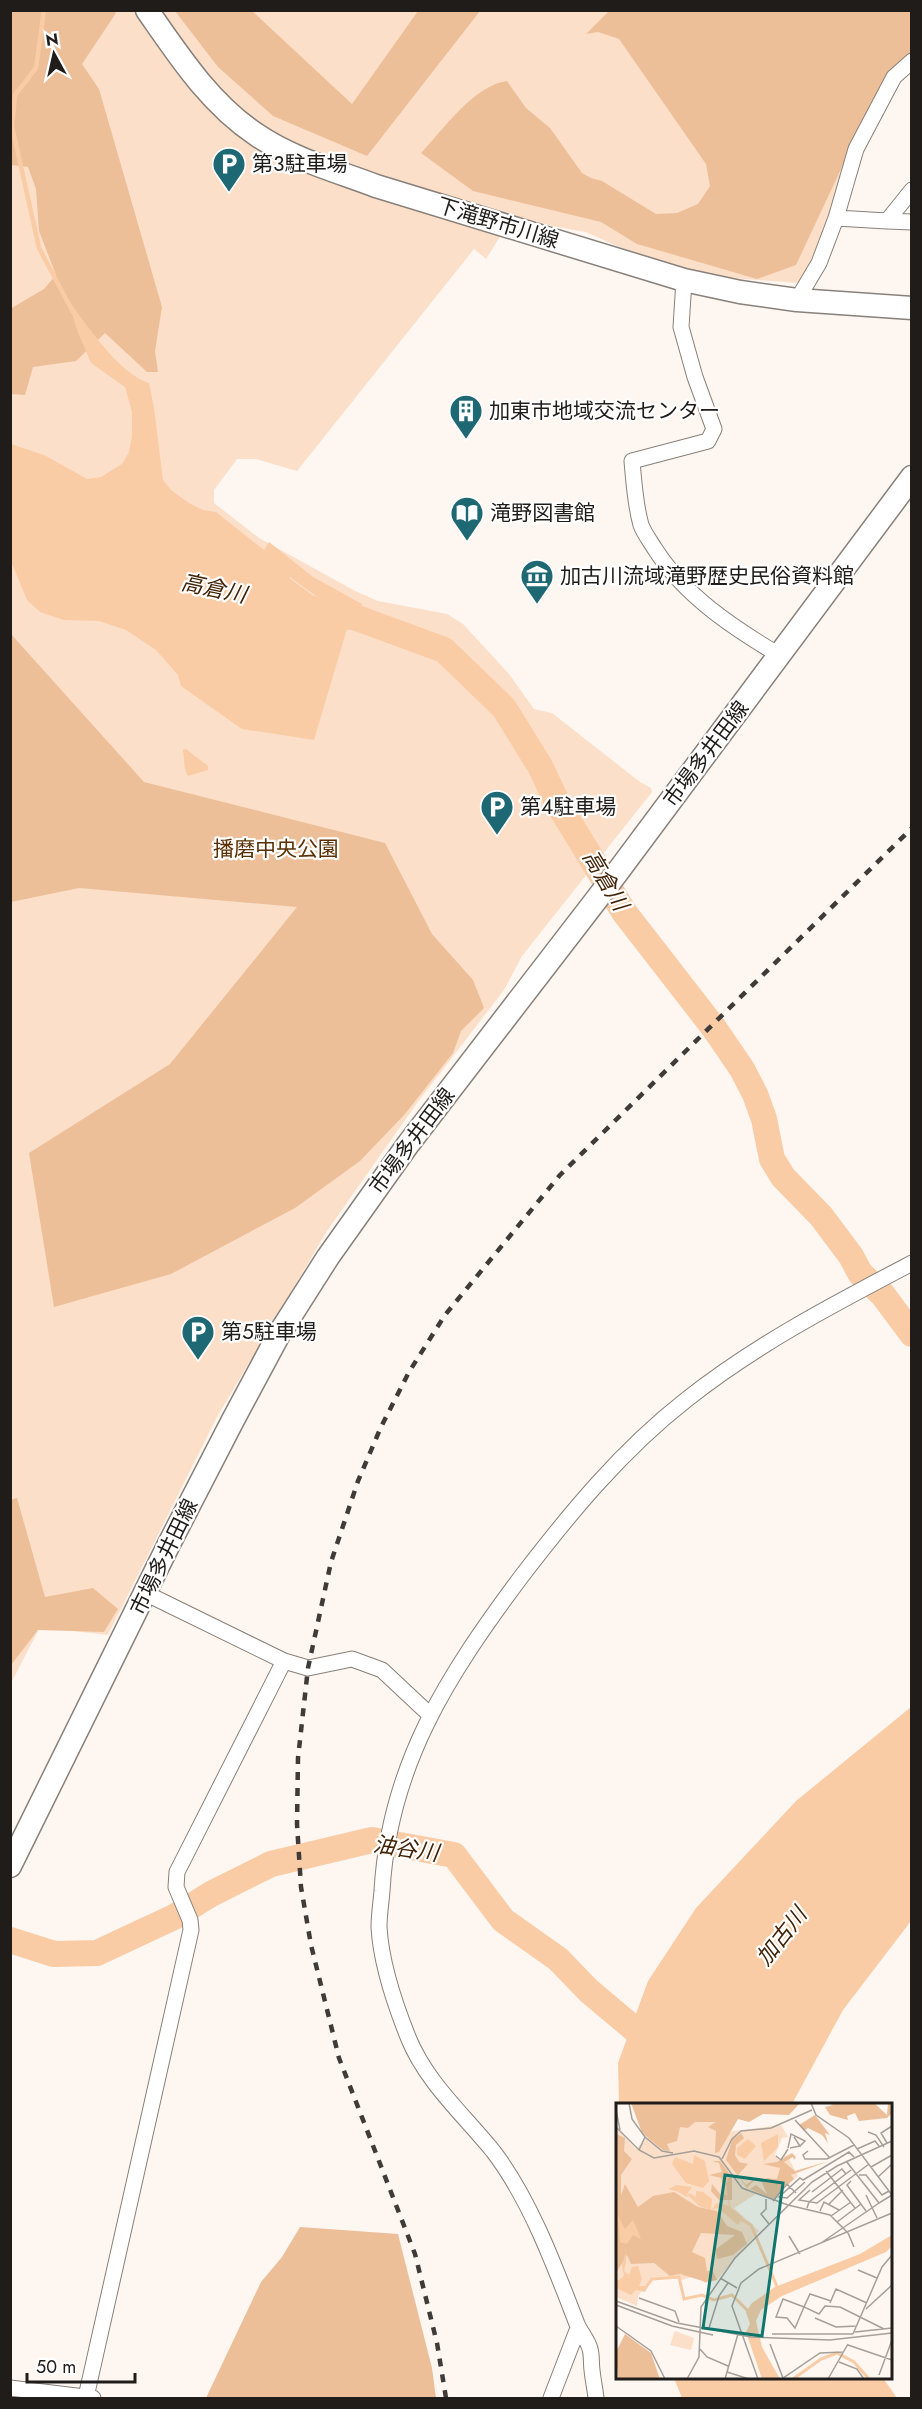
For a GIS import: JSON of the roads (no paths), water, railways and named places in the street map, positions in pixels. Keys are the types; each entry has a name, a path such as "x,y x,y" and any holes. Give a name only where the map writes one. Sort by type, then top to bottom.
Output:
{"main road":[{"name":"下滝野市川線","path":"147,10 195,78 219,103 257,135 285,149 376,186 684,280 740,292 797,300 912,308"},
{"name":"市場多井田線","path":"10,1866 179,1524 269,1353 328,1257 409,1143 596,901 912,477"}],"street":[{"path":"797,300 819,263 836,218 856,149 894,77 912,61"},
{"path":"887,222 912,190"},
{"path":"836,218 912,222"},
{"path":"684,280 681,327 694,376 714,429 708,441 632,461 634,494 642,527 667,567 693,595 738,631 779,655"},
{"path":"596,2398 590,2349 578,2328 564,2287 528,2208 495,2153 427,2073 410,2042 387,1976 379,1928 384,1857 403,1776 430,1715 478,1634 550,1539 618,1460 684,1401 730,1367 819,1312 912,1263"},
{"path":"146,1593 284,1661 308,1668 352,1659 382,1670 430,1715"},
{"path":"10,2388 89,2398 191,1930 190,1920 176,1887 177,1872 284,1661"},
{"path":"551,2398 578,2328"}],"water":[{"path":"68,300 115,359 137,378 149,383 163,480 171,490 203,510 216,512 264,550 269,542 313,577 362,604 356,623 350,621 289,578 349,622 314,740 242,729 181,686 178,675 156,650 126,630 99,621 64,620 40,612 27,600 11,561 11,444 44,455 87,479 101,477 122,464 129,452 132,436 132,412 125,387 91,363 77,330"},
{"path":"186,749 208,766 208,770 188,776 183,750"},
{"name":"加古川","path":"911,1707 911,1921 843,2010 793,2103 619,2103 618,2063 648,1981 696,1908 796,1801"},
{"path":"674,2379 884,2379 897,2398 682,2398"}],"waterway":[{"path":"44,10 36,68 15,95 12,126 39,248 73,312"},
{"name":"高倉川","path":"304,607 357,618 444,650 504,708 540,766 557,802 624,912 714,1028 742,1069 755,1094 764,1119 772,1159 783,1177 821,1216 851,1256 860,1273 883,1295 912,1334"},
{"name":"油谷川","path":"10,1940 54,1954 97,1953 174,1917 211,1894 271,1864 372,1840 454,1855 503,1920 558,1959 589,1991 658,2049"}],"railway":[{"path":"446,2398 437,2343 415,2254 339,2058 311,1945 301,1887 297,1824 298,1758 308,1668 331,1562 358,1481 381,1427 409,1372 445,1315 560,1175 912,828"}],"place":[{"name":"第3駐車場","path":"229,193"},
{"name":"加東市地域交流センター","path":"466,440"},
{"name":"滝野図書館","path":"467,542"},
{"name":"加古川流域滝野歴史民俗資料館","path":"537,605"},
{"name":"第4駐車場","path":"497,836"},
{"name":"第5駐車場","path":"198,1361"}],"park label":[{"name":"播磨中央公園","path":"276,849"}]}
